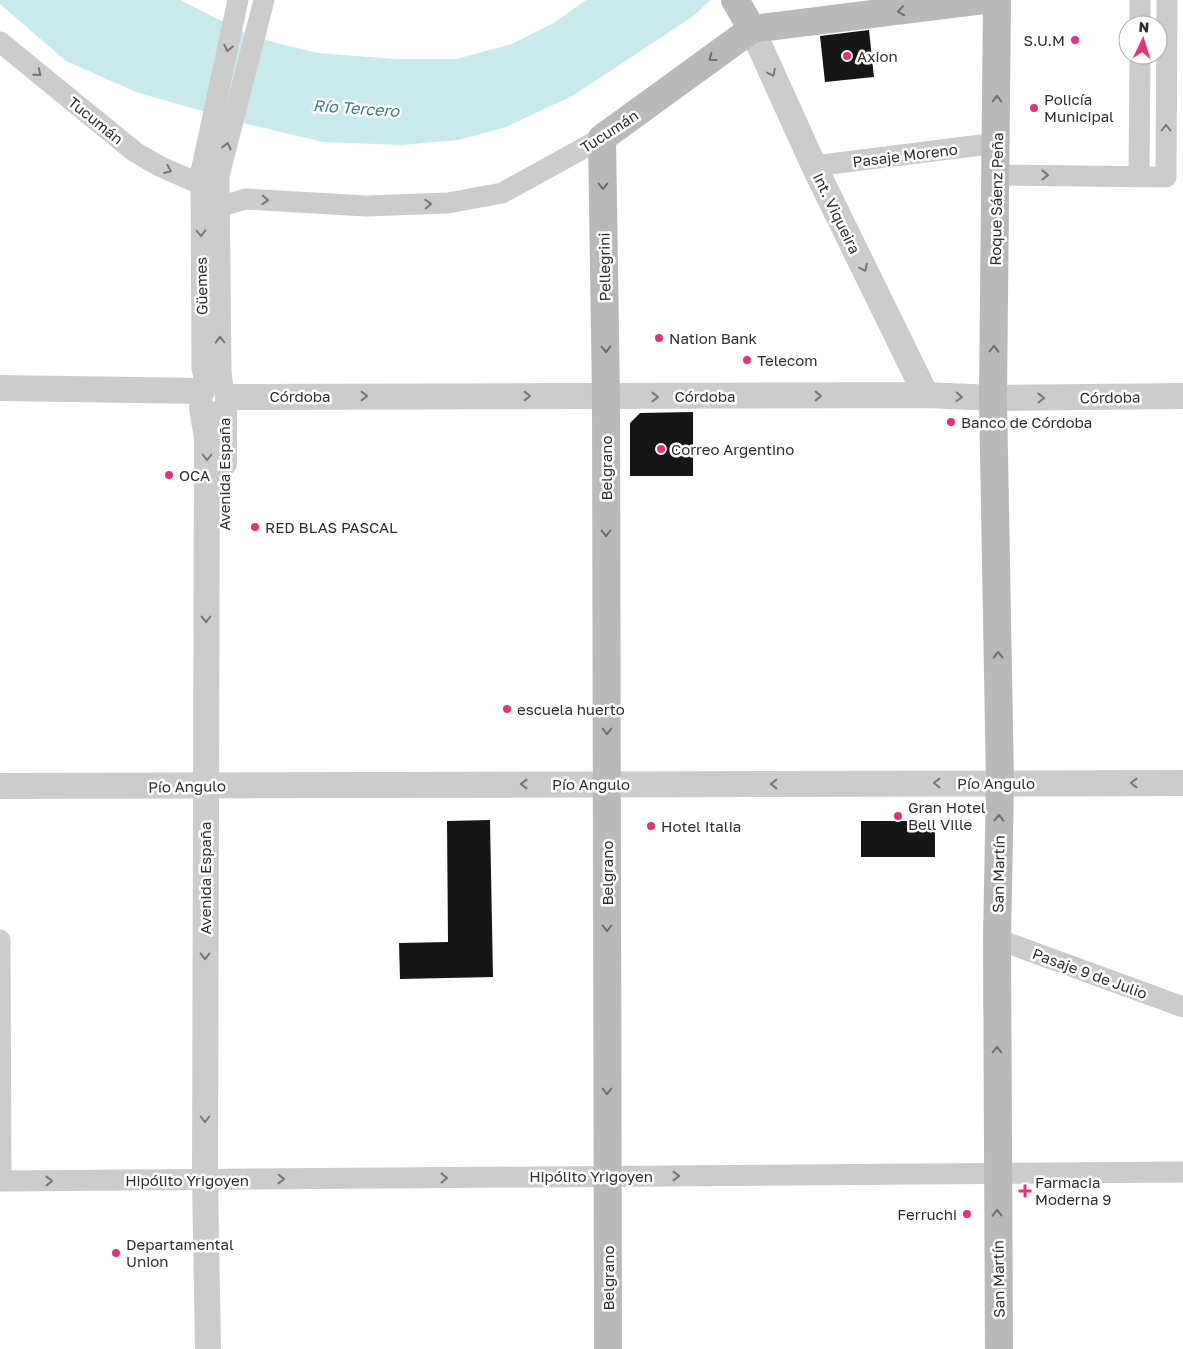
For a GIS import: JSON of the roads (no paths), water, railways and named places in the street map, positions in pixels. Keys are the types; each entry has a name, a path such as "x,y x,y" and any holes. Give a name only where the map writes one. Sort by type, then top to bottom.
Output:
{"main road":[{"name":"Tucumán","path":"602,138 752,29 984,0"},
{"name":"Roque Sáenz Peña","path":"993,398 997,175 997,0"},
{"path":"736,1 752,29"},
{"name":"Pellegrini","path":"602,138 606,397"},
{"name":"Belgrano","path":"606,397 608,1349"},
{"name":"San Martín","path":"993,398 1000,783 997,939 999,1349"}],"street":[{"path":"212,195 238,0"},
{"path":"212,195 219,176 264,0"},
{"path":"1140,0 1140,15"},
{"path":"997,175 1166,177 1167,0"},
{"name":"Int. Viqueira","path":"752,29 814,166 926,395"},
{"name":"Tucumán","path":"0,42 136,152 212,195 246,199 366,206 448,203 502,192 602,138"},
{"path":"1139,176 1140,65"},
{"name":"Pasaje Moreno","path":"814,166 997,143"},
{"name":"Güemes","path":"212,195 202,368 212,398"},
{"name":"Güemes","path":"212,195 221,372 212,398"},
{"name":"Córdoba","path":"0,388 212,398 926,395 993,398 1183,396"},
{"name":"Córdoba","path":"0,401 178,402 212,398"},
{"name":"Avenida España","path":"208,1349 214,1179 212,398"},
{"name":"Pío Angulo","path":"0,786 1183,783"},
{"name":"Pasaje 9 de Julio","path":"997,939 1183,1007"},
{"path":"0,940 0,1181"},
{"name":"Hipólito Yrigoyen","path":"0,1181 1183,1172"},
{"name":"Avenida España","path":"214,1179 226,1349"}],"water":[{"name":"Río Tercero","path":"0,0 180,0 251,36 318,53 396,59 456,59 512,44 555,22 586,0 711,0 692,17 574,95 506,127 458,140 402,145 323,142 243,123 136,92 66,61 0,4"}],"place":[{"name":"S.U.M","path":"1075,40"},
{"name":"Axion","path":"847,56"},
{"name":"Policía Municipal","path":"1034,108"},
{"name":"Nation Bank","path":"659,338"},
{"name":"Telecom","path":"747,360"},
{"name":"Banco de Córdoba","path":"951,422"},
{"name":"Correo Argentino","path":"661,449"},
{"name":"OCA","path":"169,475"},
{"name":"RED BLAS PASCAL","path":"255,527"},
{"name":"escuela huerto","path":"507,709"},
{"name":"Gran Hotel Bell Ville","path":"898,816"},
{"name":"Hotel Italia","path":"651,826"},
{"name":"Farmacia Moderna 9","path":"1025,1191"},
{"name":"Ferruchi","path":"967,1214"},
{"name":"Departamental Union","path":"116,1253"}]}
